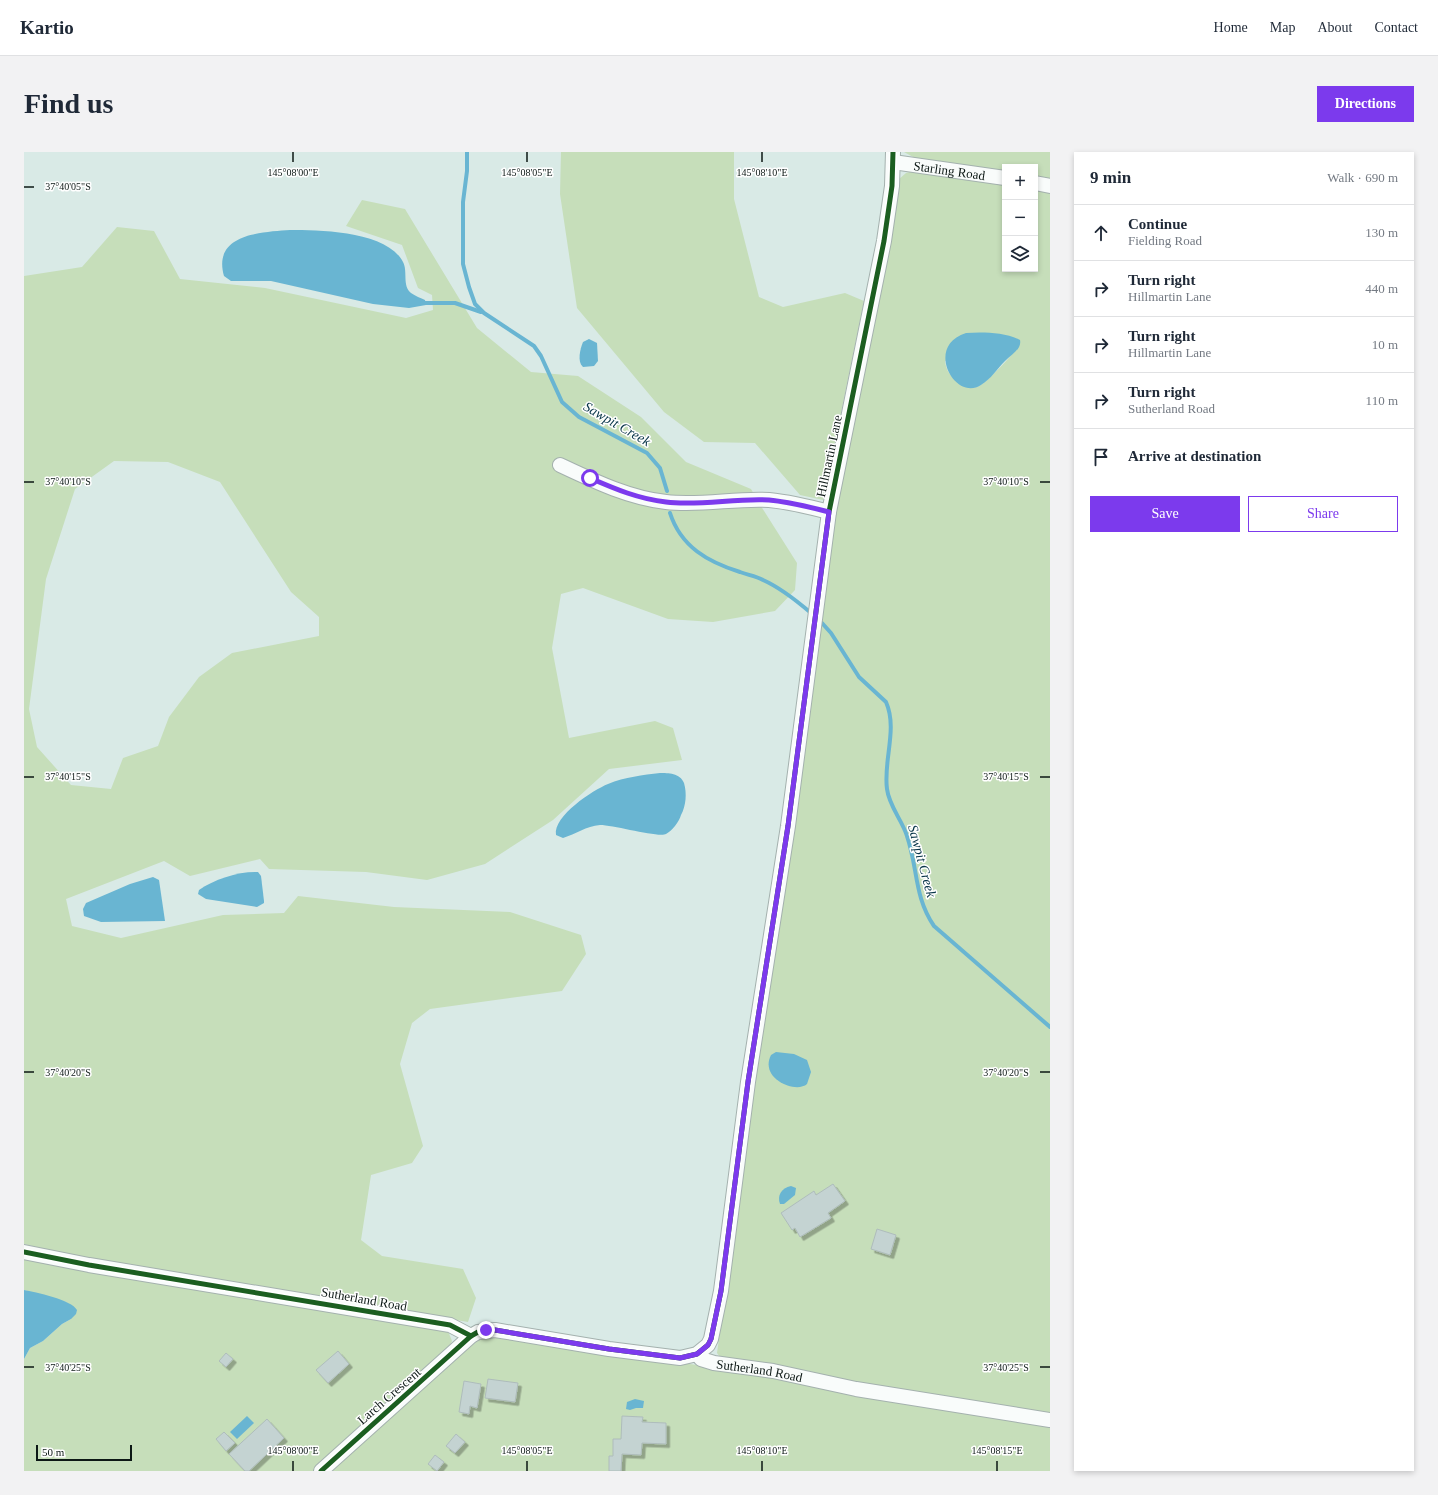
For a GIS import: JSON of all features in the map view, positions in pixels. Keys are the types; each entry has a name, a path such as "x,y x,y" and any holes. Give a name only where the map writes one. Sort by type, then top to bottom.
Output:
{"street":[{"name":"Starling Road","path":"893,157 1002,177"},
{"name":"Hillmartin Lane","path":"697,1354 708,1345 711,1339 721,1291 748,1082 788,826 829,512 884,241 892,186 893,157"},
{"path":"1038,184 1050,186"},
{"path":"560,465 616,489 650,500 696,504 769,500 829,512"},
{"name":"Sutherland Road","path":"24,1252 450,1325 471,1336"},
{"path":"471,1336 478,1332 495,1330 667,1357 686,1357 697,1354"},
{"name":"Larch Crescent","path":"321,1471 471,1336"},
{"name":"Sutherland Road","path":"697,1354 701,1359 714,1363 773,1371 856,1389 1050,1420"}],"green space":[{"path":"561,152 734,152 734,199 759,297 783,307 845,293 864,301 823,500 800,495 755,443 704,442 664,412 577,308 560,194"},
{"path":"904,152 1050,152 1050,181 1038,179 1038,164 1002,164 1002,172 915,158"},
{"path":"914,171 1002,184 1002,272 1038,272 1038,189 1050,191 1050,1417 720,1357 717,1353 832,518 898,180 906,173","holes":["1020,344 1007,360 981,385 974,388 964,386 950,375 945,361"]},
{"path":"362,200 405,209 477,328 531,372 578,376 641,417 686,462 751,489 755,496 718,500 759,503 797,563 795,590 775,611 713,622 668,619 583,588 561,594 552,648 569,738 655,721 673,728 682,760 609,769 553,820 485,864 427,880 366,872 269,869 260,859 190,876 164,861 66,899 72,926 121,938 223,915 284,913 298,896 394,907 510,912 581,935 586,954 562,991 430,1009 412,1023 400,1064 423,1146 412,1163 371,1175 361,1240 382,1256 463,1269 476,1298 468,1322 83,1258 24,1244 24,276 82,267 117,227 154,231 180,279 265,288 406,318 433,310 432,295 418,288 402,245 346,226","holes":["114,461 168,462 220,482 291,592 319,617 319,636 232,653 199,677 169,717 158,746 123,758 111,789 71,785 37,747 29,709 46,579 75,489"]},
{"path":"24,1256 448,1331 452,1341 449,1348 315,1471 24,1471 24,1359 30,1348 43,1341 62,1324 71,1319 66,1302 24,1290"},
{"path":"489,1336 740,1371 1050,1425 1050,1471 329,1471 468,1348 482,1338"}],"water":[{"path":"290,230 352,234 383,244 395,252 403,262 408,290 425,300 426,305 409,308 373,304 271,281 231,281 224,276 222,262 225,251 232,244 242,238 254,234"},
{"path":"966,333 1001,334 1020,340 1018,349 985,383 971,388 962,386 954,379 948,370 945,360 947,349 954,340"},
{"path":"589,339 597,343 598,361 594,366 583,367 580,362 580,352 583,342"},
{"path":"660,773 674,774 680,777 684,783 686,791 685,804 680,818 673,829 668,833 662,835 600,825 590,827 563,838 556,835 557,828 567,812 584,798 601,787 621,780"},
{"path":"258,872 261,876 264,903 257,907 206,899 198,894 199,890 220,879 235,874"},
{"path":"153,877 159,880 165,921 101,922 84,916 83,909 86,903 130,884"},
{"path":"776,1052 794,1054 807,1060 811,1072 807,1084 802,1087 788,1086 774,1077 770,1071 769,1064 771,1055"},
{"path":"791,1186 796,1188 795,1195 784,1204 780,1204 779,1198 782,1190"},
{"path":"24,1290 61,1300 74,1306 77,1310 76,1314 71,1319 62,1324 43,1341 30,1348 24,1359"},
{"path":"635,1399 644,1401 643,1408 630,1410 626,1409 627,1402"},
{"path":"247,1416 254,1423 237,1439 230,1432"}],"building":[{"path":"833,1184 845,1201 828,1213 831,1218 800,1237 795,1228 792,1230 781,1213 814,1191 816,1195"},
{"path":"877,1229 896,1235 890,1255 871,1249"},
{"path":"338,1351 349,1364 328,1383 316,1370"},
{"path":"226,1353 233,1359 226,1367 219,1361"},
{"path":"488,1379 518,1383 515,1402 485,1398"},
{"path":"464,1381 481,1384 477,1408 470,1406 469,1414 459,1412"},
{"path":"622,1416 643,1417 642,1422 666,1423 666,1444 642,1443 641,1455 622,1454 621,1471 609,1471 609,1456 613,1456 613,1439 621,1439"},
{"path":"267,1419 284,1438 249,1471 245,1471 229,1454"},
{"path":"224,1432 235,1443 226,1451 216,1439"},
{"path":"456,1434 465,1442 455,1453 446,1446"},
{"path":"435,1455 444,1462 437,1471 428,1464"}],"waterway":[{"name":"Sawpit Creek","path":"467,152 467,171 463,202 463,264 475,304 484,313 534,346 541,356 562,402 579,417 647,453 660,468 667,491"},
{"path":"422,303 455,303 481,312"},
{"name":"Sawpit Creek","path":"670,513 681,535 697,552 728,568 758,577 770,583 811,613"},
{"name":"Sawpit Creek","path":"822,623 831,633 859,677 886,702 891,723 886,778 888,795 907,836 923,904 934,926 1050,1027"}],"cycle path":[{"path":"321,1471 471,1336 478,1332 495,1330 609,1349 680,1358 697,1354 708,1345 711,1339 721,1291 748,1082 788,826 829,512 884,241 892,186 893,152"},
{"path":"24,1252 89,1265 450,1325 471,1336"}],"route":[{"path":"486,1330 495,1330 562,1342 680,1358 692,1356 702,1351 708,1345 714,1332 744,1125 748,1082 771,930 781,876 829,512 769,500 746,500 696,504 650,500 629,494 590,478"}]}
